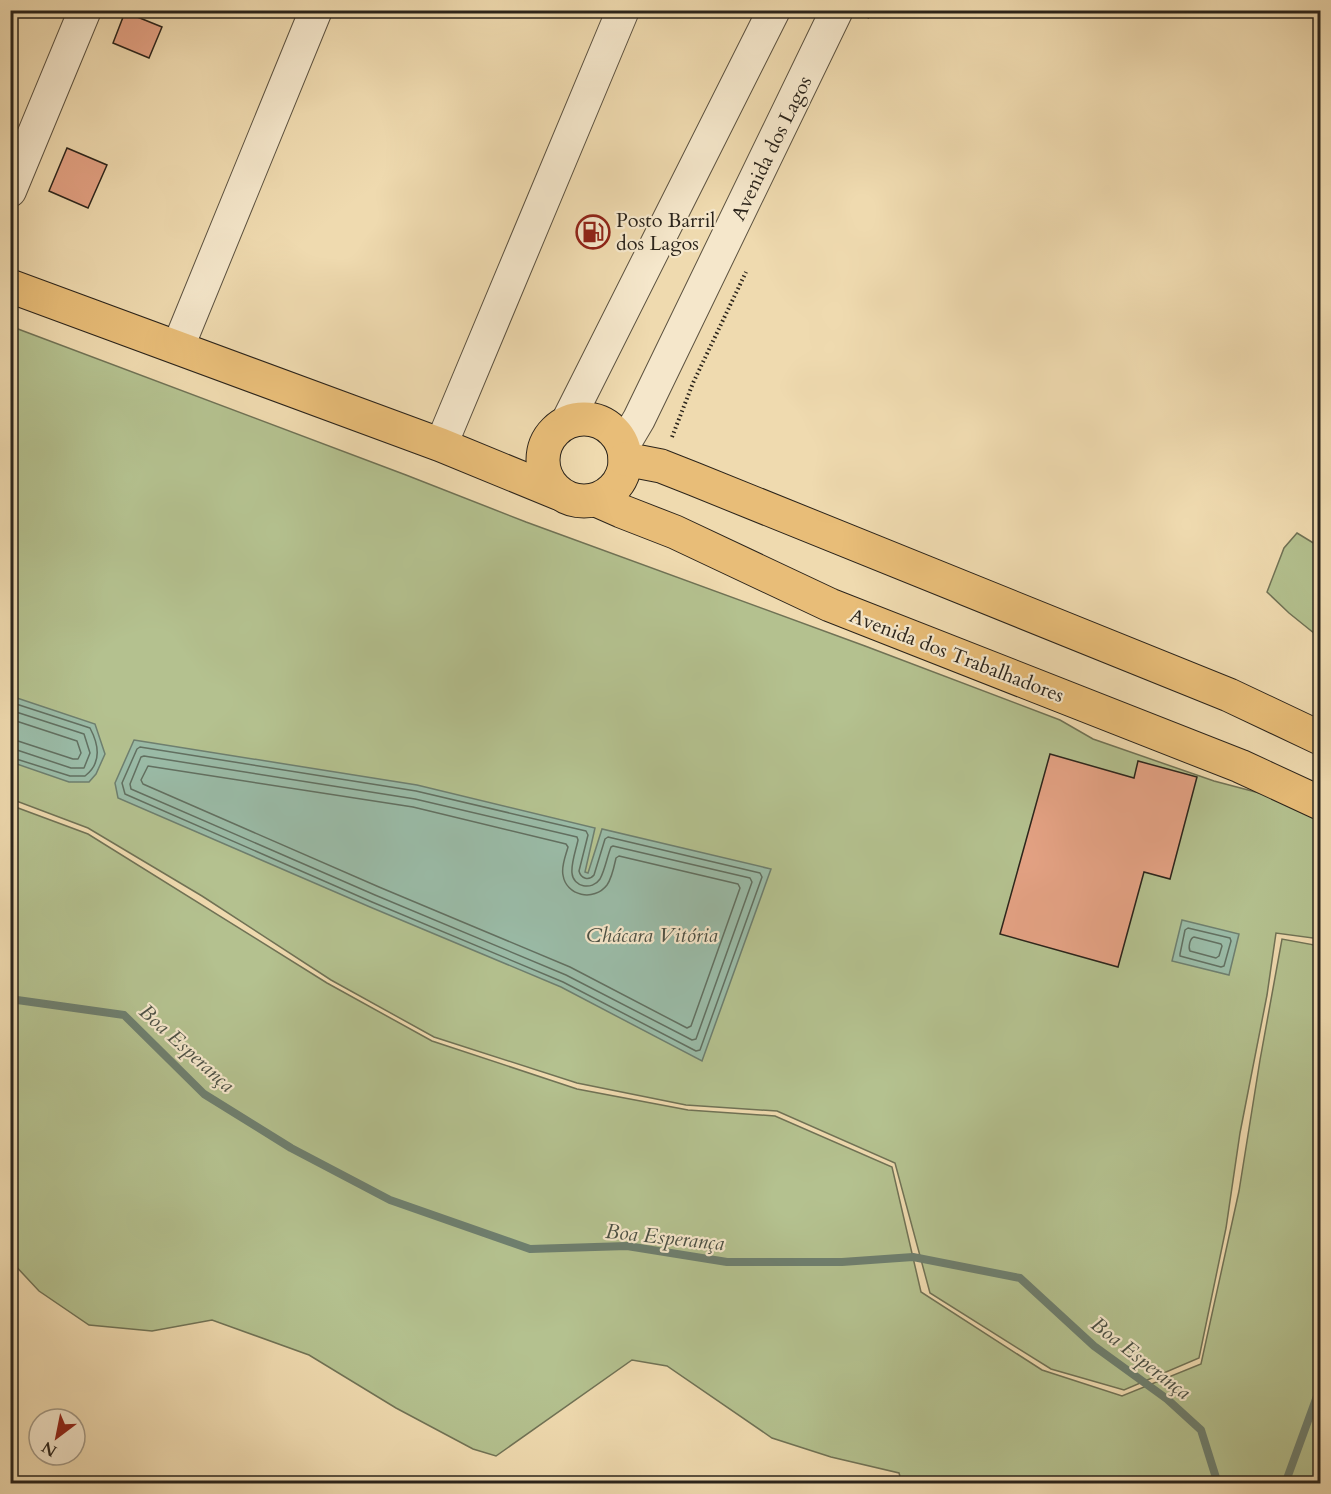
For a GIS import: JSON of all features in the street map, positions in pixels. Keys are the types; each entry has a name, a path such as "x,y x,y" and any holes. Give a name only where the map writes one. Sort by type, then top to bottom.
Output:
{"main road":[{"name":"Avenida dos Trabalhadores","path":"10,285 441,445 570,500 583,502 597,500 621,512 675,532 830,605 1240,765 1320,803"},
{"path":"558,493 546,478 543,468 543,449 548,438 567,422 580,419 593,420 606,425 616,434 624,452 623,472 618,484 608,494 597,500"},
{"path":"494,468 543,449"},
{"path":"624,452 1229,695 1320,738"}],"street":[{"path":"10,191 86,10"},
{"path":"178,347 316,10"},
{"path":"441,445 623,10"},
{"path":"567,422 774,10"},
{"name":"Avenida dos Lagos","path":"624,452 639,419 851,16"}],"path":[{"path":"851,16 870,10"},
{"path":"661,466 693,382 746,271"}],"shaded area":[{"path":"10,326 526,522 1060,720 1093,739 1214,781 1267,795 1320,820 1320,939 1276,933 1267,995 1240,1133 1226,1228 1199,1358 1124,1390 1051,1369 930,1293 895,1163 777,1111 686,1105 577,1083 434,1037 331,980 202,896 88,828 11,799"},
{"path":"1297,533 1320,547 1320,638 1267,592 1284,548"},
{"path":"10,805 88,834 327,983 432,1041 577,1089 688,1110 775,1116 892,1167 921,1292 1042,1370 1122,1396 1201,1364 1239,1191 1282,939 1320,946 1320,1483 902,1483 899,1473 831,1457 772,1438 667,1366 632,1360 496,1456 473,1449 396,1408 309,1355 212,1320 152,1331 89,1325 39,1291 11,1261"}],"water":[{"path":"11,696 95,724 105,754 96,774 89,782 69,782 11,762"},
{"name":"Chácara Vitória","path":"134,740 417,785 595,828 585,872 588,873 602,829 771,869 702,1061 561,987 118,798 115,783"},
{"path":"1182,920 1239,934 1229,975 1172,961"}],"building":[{"path":"125,12 162,27 149,58 113,43"},
{"path":"67,148 107,165 88,208 49,191"},
{"path":"1050,754 1134,778 1138,761 1197,777 1170,879 1144,872 1118,967 1000,934"}],"waterway":[{"name":"Boa Esperança","path":"10,999 124,1015 204,1094 291,1148 390,1200 530,1249 627,1246 727,1262 842,1262 913,1257 1020,1278 1094,1346 1167,1399 1201,1430 1218,1484"},
{"path":"1285,1484 1320,1388"}],"place":[{"name":"Posto Barril dos Lagos","path":"593,232"}]}
